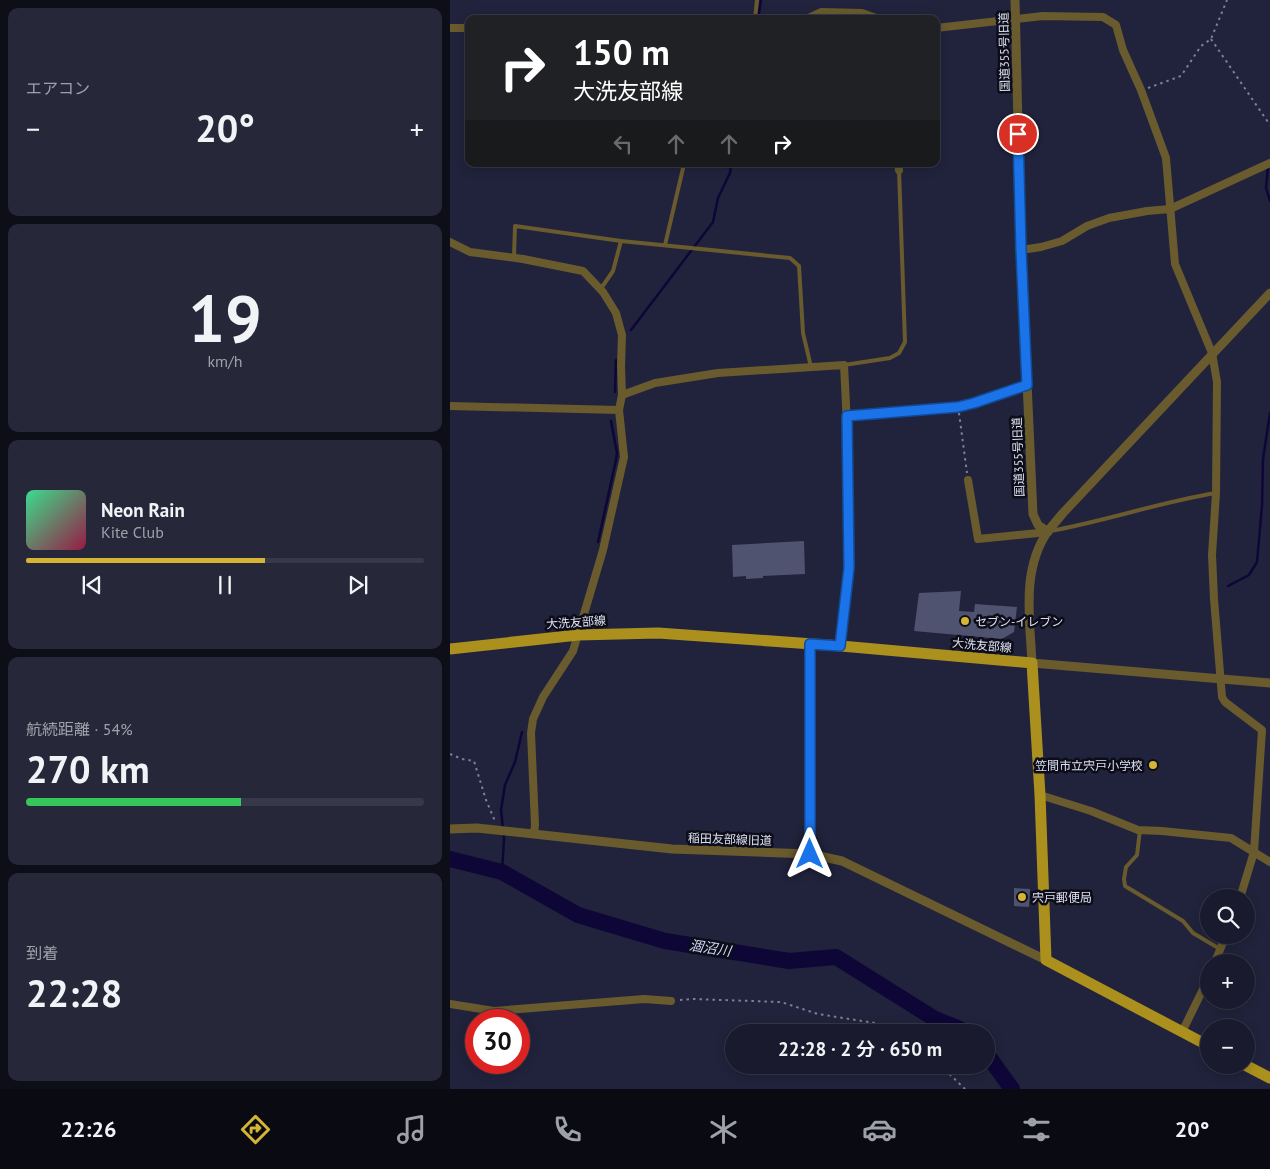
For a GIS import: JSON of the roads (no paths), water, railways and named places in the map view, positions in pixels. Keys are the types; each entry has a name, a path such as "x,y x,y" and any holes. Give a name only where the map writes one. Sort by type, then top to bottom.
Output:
{"main road":[{"name":"大洗友部線","path":"450,649 578,635 658,633 840,646 1032,663"},
{"path":"1032,663 1040,795 1046,960 1200,1041"},
{"path":"1255,1070 1270,1078"}],"street":[{"name":"国道355号旧道","path":"1015,0 1021,250 1033,514 1038,525 1048,532"},
{"path":"815,15 821,12 833,15 862,13 868,15"},
{"path":"940,28 1043,16 1103,17 1116,25 1123,50 1141,90 1166,158 1176,264 1212,353 1217,382 1216,493 1212,555 1222,697 1225,702 1262,730 1254,852 1243,889"},
{"path":"450,28 465,28"},
{"path":"1021,250 1041,247 1062,240 1087,226 1109,218 1170,209 1270,163"},
{"path":"450,242 470,252 583,271 600,290 616,313 622,335 622,395 619,410 624,457 610,527 573,651 543,697 532,719 534,833"},
{"path":"1270,292 1048,532 1038,551 1029,578 1032,663 1270,683"},
{"path":"622,395 655,383 718,373 844,364 847,416 849,561 846,608 840,646"},
{"path":"450,406 619,410"},
{"path":"968,480 978,539 1048,532"},
{"path":"810,644 810,854"},
{"path":"1040,795 1091,811 1140,830 1231,838 1270,862"},
{"name":"稲田友部線旧道","path":"450,829 477,828 534,833 672,849 810,854 842,861 1046,960"},
{"path":"1218,954 1222,944"},
{"path":"1182,1032 1200,995"},
{"path":"450,1004 494,1010 644,999 671,1001"}],"lane":[{"path":"755,15 757,0"},
{"path":"665,245 683,167"},
{"path":"844,364 890,358 899,353 905,342 899,167"},
{"path":"514,258 515,226 622,241 790,258 799,266 803,333 811,367"},
{"path":"600,290 614,271 622,241"},
{"path":"847,416 958,407 1027,385"},
{"path":"1048,532 1216,493"},
{"path":"1140,830 1137,855 1126,867 1125,886 1183,921 1192,933 1220,949"}],"waterway":[{"path":"759,15 761,0"},
{"path":"631,330 713,222 718,198 730,173 731,167"},
{"path":"1268,167 1266,188 1270,201"},
{"path":"615,392 616,360"},
{"path":"1228,586 1249,575 1257,562 1262,506 1263,459 1270,413"},
{"path":"598,542 617,453 611,421"},
{"path":"502,872 504,839 501,810 505,785 515,762 522,732"},
{"name":"涸沼川","path":"450,859 502,872 578,915 665,941 789,961 836,957 935,1019 948,1024"},
{"name":"涸沼川","path":"995,1065 1012,1089"}],"place":[{"name":"セブン-イレブン","path":"965,621"},
{"name":"笠間市立宍戸小学校","path":"1153,765"},
{"name":"宍戸郵便局","path":"1022,897"}]}
